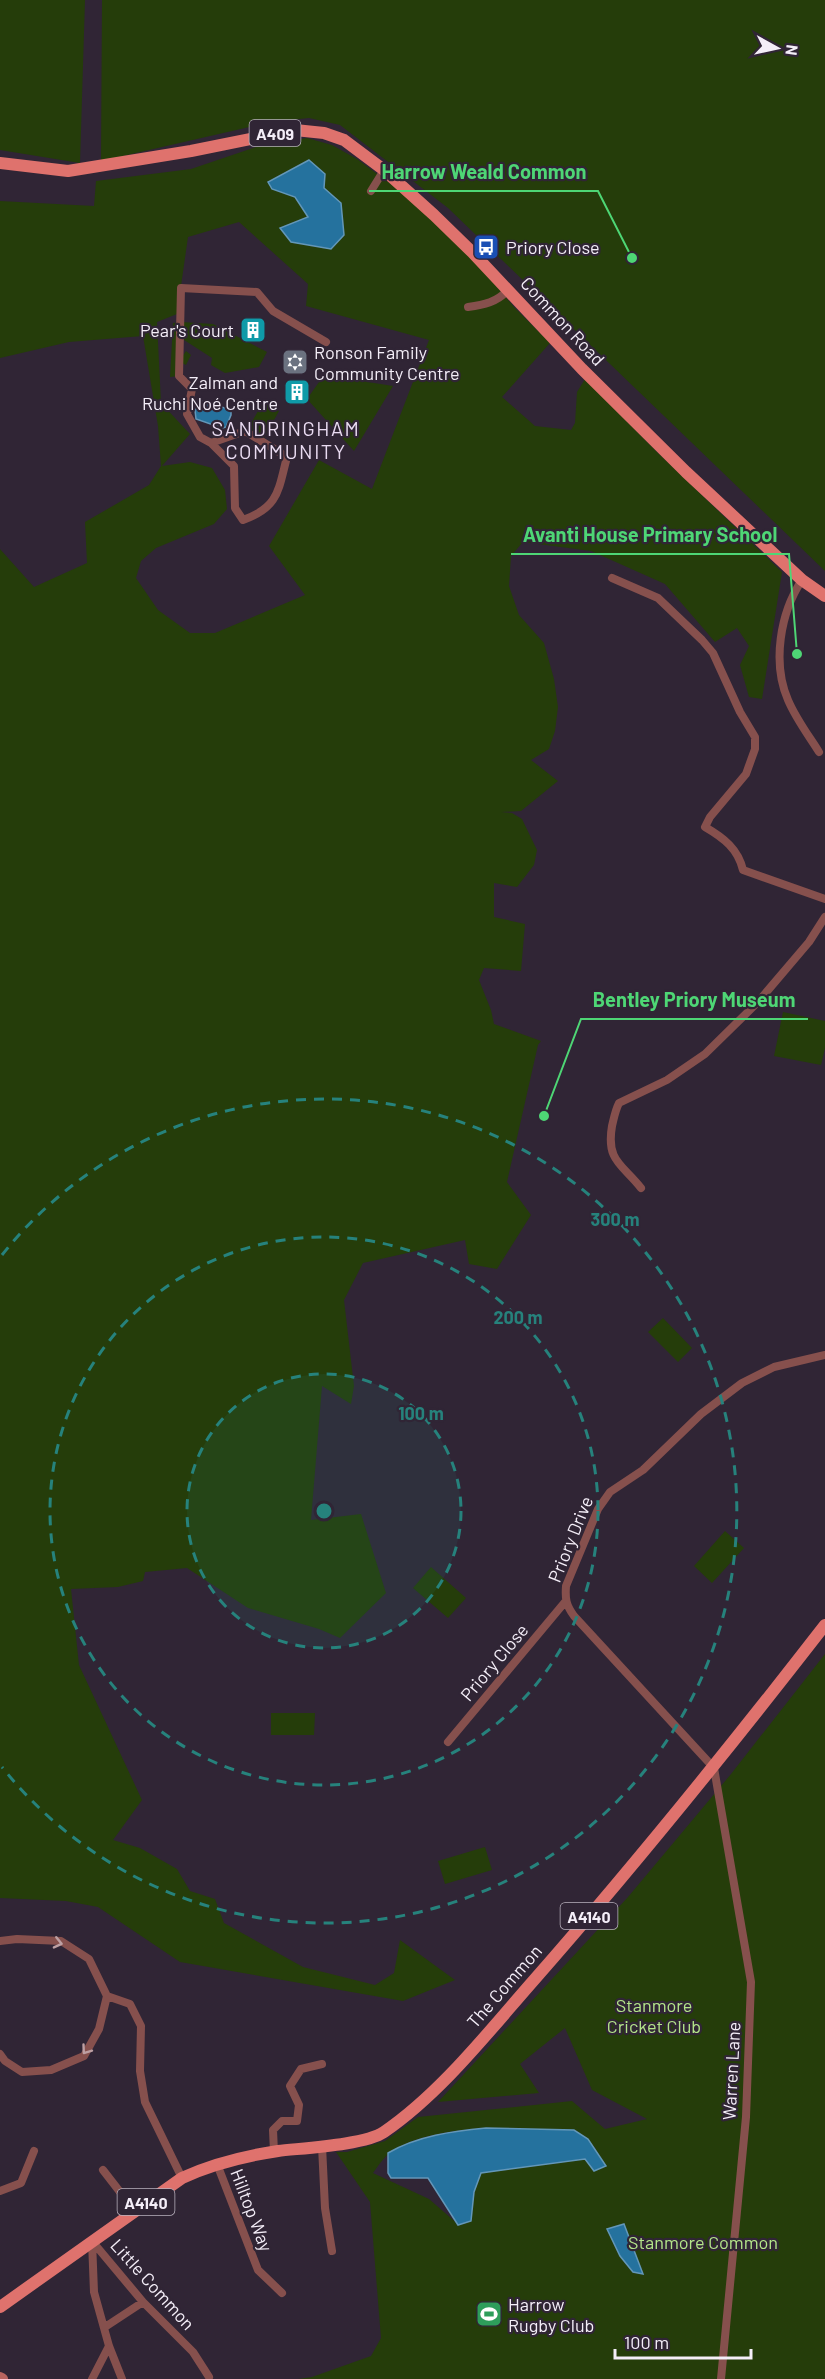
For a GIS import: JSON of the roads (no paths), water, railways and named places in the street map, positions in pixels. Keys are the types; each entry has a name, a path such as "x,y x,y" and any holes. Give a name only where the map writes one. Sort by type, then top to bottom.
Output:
{"main road":[{"name":"Common Road","path":"0,164 68,171 191,151 295,130 324,133 344,140 384,170 465,245 582,369 686,472 802,580 825,596"},
{"name":"The Common","path":"182,2178 202,2168 217,2164 274,2152 340,2144 382,2133 430,2093 577,1931 714,1767 825,1625"},
{"name":"A4140","path":"0,2307 182,2178"}],"street":[{"path":"371,191 384,170"},
{"path":"211,443 244,430 286,458 273,502 260,514 243,520 235,508 234,466 211,443 200,437 187,414 192,389 179,376 181,288 257,292 273,311 326,342"},
{"path":"468,307 492,302 508,290"},
{"path":"612,578 657,598 702,639 713,653 754,737 755,749 746,774 710,817 705,827 733,848 741,859 743,870 825,899"},
{"path":"802,580 793,595 780,640 781,672 787,699 819,752"},
{"path":"640,1188 612,1153 611,1132 619,1104 667,1080 705,1054 758,1002 809,942 825,917"},
{"name":"Priory Drive","path":"714,1767 574,1616 565,1602 566,1586 598,1509 610,1492 643,1470 701,1414 742,1383 774,1367 825,1355"},
{"name":"Priory Close","path":"448,1742 565,1602"},
{"name":"Warren Lane","path":"714,1767 751,1982 746,2117 721,2379"},
{"path":"0,1941 17,1939 61,1941 89,1959 106,1996 99,2030 84,2056 51,2070 22,2072 5,2061 0,2054"},
{"path":"106,1996 130,2004 141,2026 140,2070 145,2102 182,2178"},
{"path":"274,2152 273,2130 282,2121 297,2121 299,2105 290,2086 301,2069 322,2064"},
{"path":"322,2145 326,2208 332,2251"},
{"path":"0,2192 21,2183 34,2151"},
{"name":"Hilltop Way","path":"217,2164 258,2270 282,2293"},
{"path":"103,2170 134,2210"},
{"name":"Little Common","path":"92,2241 143,2302 193,2352 209,2377"},
{"name":"Little Common","path":"92,2241 94,2292 109,2346 122,2379"},
{"path":"105,2327 143,2302"},
{"path":"92,2379 109,2346"}],"water":[{"path":"309,160 325,174 324,188 341,203 344,235 331,249 291,242 280,228 308,217 295,197 272,189 268,182"},
{"path":"203,401 231,410 226,427 222,428 196,419 195,410"},
{"path":"486,2128 574,2130 588,2139 606,2166 594,2171 585,2159 481,2173 474,2192 471,2221 458,2225 428,2178 391,2178 388,2173 388,2153 399,2147 436,2135"},
{"path":"624,2224 643,2274 633,2272 620,2256 607,2229"}],"place":[{"name":"Priory Close","path":"486,247"},
{"name":"Harrow Weald Common","path":"632,258"},
{"name":"Pear's Court","path":"253,330"},
{"name":"Ronson Family Community Centre","path":"295,362"},
{"name":"Zalman and Ruchi Noé Centre","path":"297,392"},
{"name":"Avanti House Primary School","path":"797,654"},
{"name":"Bentley Priory Museum","path":"544,1116"},
{"name":"Harrow Rugby Club","path":"489,2314"}],"district":[{"name":"SANDRINGHAM COMMUNITY","path":"286,440"}],"park label":[{"name":"Stanmore Cricket Club","path":"654,2015"},
{"name":"Stanmore Common","path":"703,2242"}]}
